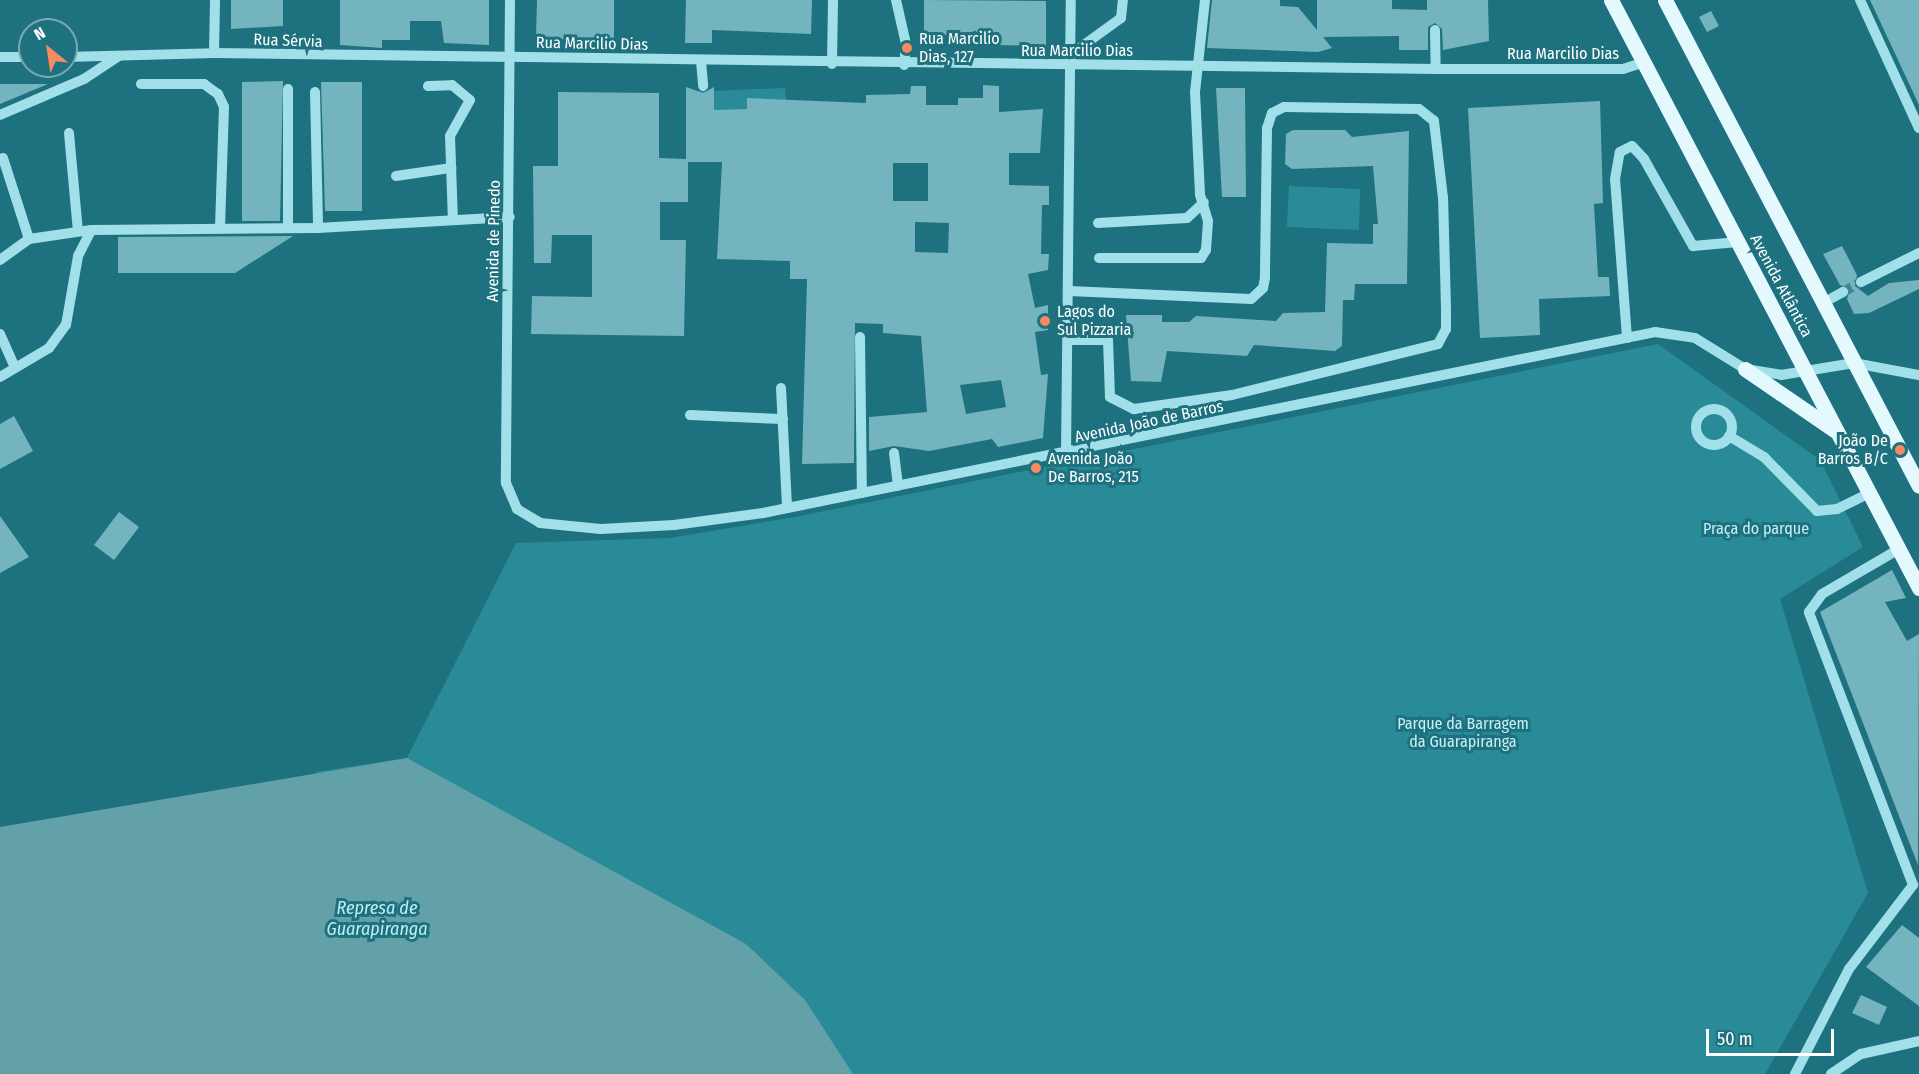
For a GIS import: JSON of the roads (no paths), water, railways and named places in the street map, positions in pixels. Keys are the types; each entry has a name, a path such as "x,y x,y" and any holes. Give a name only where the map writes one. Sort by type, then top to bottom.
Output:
{"main road":[{"name":"Avenida Atlântica","path":"1611,0 1919,588"},
{"name":"Avenida Atlântica","path":"1665,0 1919,486"},
{"path":"1745,369 1838,433"}],"street":[{"path":"214,54 215,0"},
{"name":"Avenida de Pinedo","path":"506,483 510,0"},
{"path":"832,64 833,0"},
{"path":"896,0 906,44 904,65"},
{"path":"1066,454 1073,292 1071,0"},
{"path":"1070,55 1122,18 1123,0"},
{"path":"1099,258 1201,258 1208,221 1204,202 1197,68 1205,0"},
{"path":"1860,0 1919,128"},
{"path":"1436,30 1436,69"},
{"name":"Rua Sérvia","path":"78,57 214,54 510,57"},
{"path":"0,115 84,79 119,56"},
{"path":"0,57 18,57"},
{"name":"Rua Marcilio Dias","path":"510,57 832,64 1197,68 1623,69 1644,62"},
{"path":"701,61 703,86"},
{"path":"141,84 204,84 218,94 224,108 220,228"},
{"path":"428,86 453,85 470,100 450,136 453,220"},
{"path":"288,89 288,228"},
{"path":"315,92 318,228"},
{"path":"1072,340 1108,340 1110,397 1134,409 1232,395 1438,344 1446,329 1446,309 1443,198 1434,122 1419,109 1284,107 1272,113 1267,128 1263,288 1251,299 1073,292"},
{"path":"69,134 78,231"},
{"path":"1627,338 1617,210 1616,158 1632,146 1693,246 1738,242"},
{"path":"3,158 29,239"},
{"path":"396,176 451,168"},
{"path":"1098,223 1187,218 1204,202"},
{"path":"0,260 29,239 78,231 318,228 510,217"},
{"path":"0,377 50,348 66,325 78,256 91,230"},
{"path":"1861,282 1919,254"},
{"path":"1823,303 1843,292"},
{"name":"Avenida João de Barros","path":"506,483 508,497 530,518 591,528 674,525 787,508 1066,454 1627,338 1677,332 1745,369 1807,374 1854,363"},
{"path":"0,334 15,368"},
{"path":"860,337 862,493"},
{"path":"1854,363 1919,375"},
{"path":"781,388 787,508"},
{"path":"690,415 783,419"},
{"path":"1729,436 1764,457 1817,511 1837,509 1870,493"},
{"path":"894,453 898,486"},
{"path":"1899,549 1822,594 1809,612 1919,897"},
{"path":"1795,1074 1850,969 1913,885"},
{"path":"1831,1074 1861,1054 1919,1041"}],"water":[{"name":"Represa de Guarapiranga","path":"407,758 746,944 805,1000 853,1074 0,1074 0,827"}],"tunnel":[{"path":"1843,292 1861,282"}],"place":[{"name":"Rua Marcilio Dias, 127","path":"907,48"},
{"name":"Lagos do Sul Pizzaria","path":"1045,321"},
{"name":"João De Barros B/C","path":"1900,450"},
{"name":"Avenida João De Barros, 215","path":"1036,468"}],"park label":[{"name":"Praça do parque","path":"1756,529"},
{"name":"Parque da Barragem da Guarapiranga","path":"1463,733"}]}
